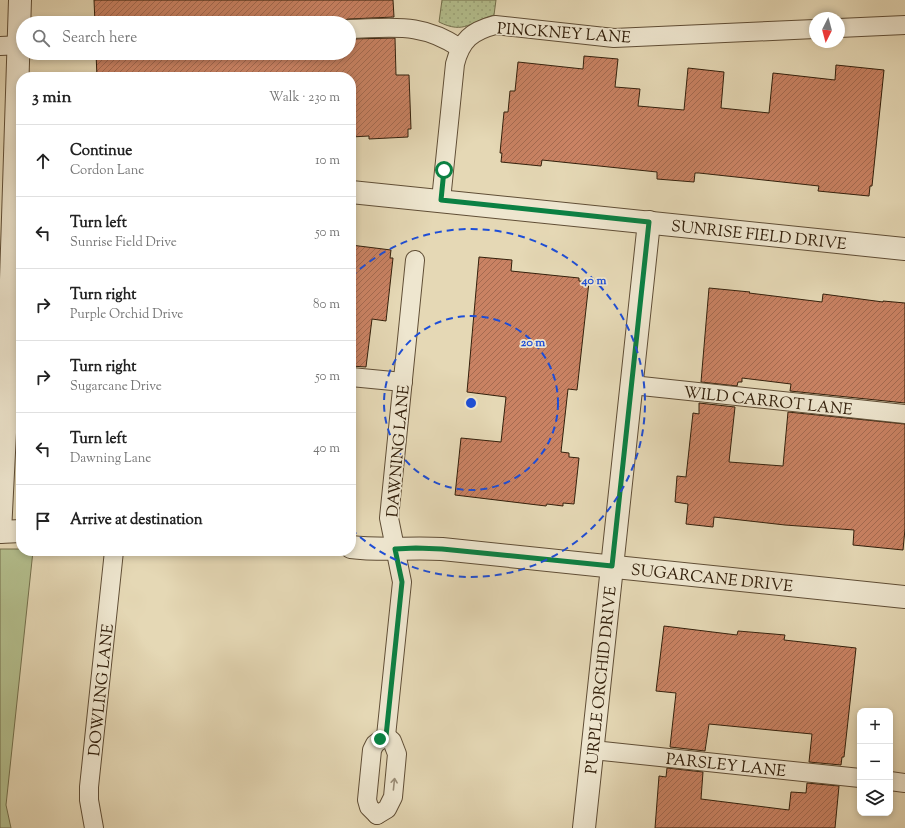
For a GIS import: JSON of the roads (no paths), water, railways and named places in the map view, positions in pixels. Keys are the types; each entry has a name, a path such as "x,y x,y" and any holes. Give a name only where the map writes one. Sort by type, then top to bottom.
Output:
{"street":[{"path":"18,16 20,0"},
{"path":"16,30 14,45 16,150"},
{"name":"SUNRISE FIELD DRIVE","path":"356,192 905,249"},
{"path":"16,215 4,373 0,532 16,531"},
{"name":"PURPLE ORCHID DRIVE","path":"584,828 649,222"},
{"name":"SUGARCANE DRIVE","path":"356,548 371,550 416,548 442,549 905,597"}],"lane":[{"name":"PINCKNEY LANE","path":"460,48 471,35 483,28 495,25 614,38 809,29"},
{"path":"845,28 905,25"},
{"path":"356,30 415,28 434,33 460,48 455,64 441,200"},
{"name":"DAWNING LANE","path":"386,736 402,582 389,518 416,260"},
{"path":"356,377 403,382"},
{"name":"WILD CARROT LANE","path":"632,385 905,414"},
{"name":"DOWLING LANE","path":"94,828 89,800 89,787 113,556"},
{"path":"386,736 392,741 397,754 393,797 387,809 376,822 367,800 371,758 375,744 386,736"},
{"name":"PARSLEY LANE","path":"593,750 857,778"},
{"path":"893,781 905,783"}]}
